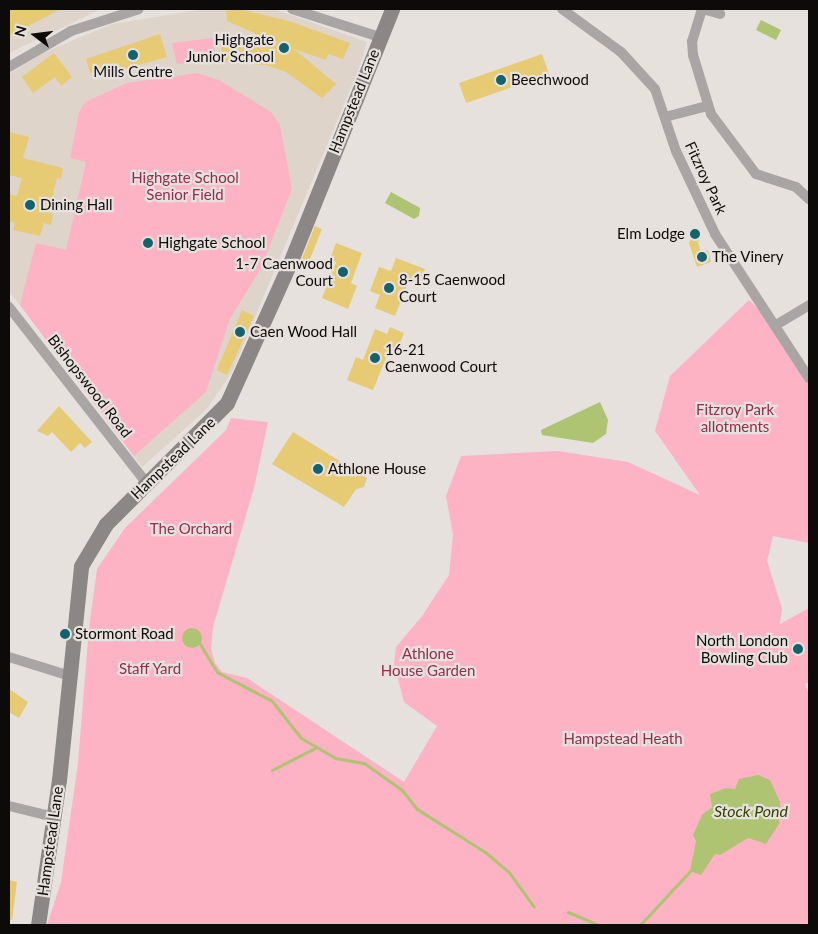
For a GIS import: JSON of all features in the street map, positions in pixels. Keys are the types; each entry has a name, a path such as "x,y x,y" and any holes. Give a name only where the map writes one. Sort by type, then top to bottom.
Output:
{"main road":[{"name":"Hampstead Lane","path":"38,925 54,817 81,566 106,524 148,485 227,403 290,263 392,9"}],"street":[{"path":"9,67 70,31 139,9"},
{"path":"292,9 380,37"},
{"name":"Fitzroy Park","path":"562,9 640,71 655,89 676,151 715,234 809,378"},
{"path":"720,14 702,9 692,41 707,106 756,174 796,187 809,199"},
{"path":"665,117 707,106"},
{"path":"776,325 809,305"},
{"name":"Bishopswood Road","path":"9,306 148,485"},
{"path":"9,657 70,676"},
{"path":"9,806 54,817"}],"shaded area":[{"path":"9,9 101,9 9,53"},
{"name":"Highgate School","path":"204,9 274,9 367,42 358,71 232,372 206,410 142,467 9,291 9,74 45,52 112,24"}],"green space":[{"path":"213,38 215,59 177,64 172,43"},
{"name":"Highgate School Senior Field","path":"197,73 219,80 271,112 280,125 292,189 261,268 230,319 206,392 134,456 20,305 36,243 66,250 86,162 70,158 79,112 85,102 127,83"},
{"name":"Hampstead Heath","path":"749,300 776,325 809,378 809,543 773,536 767,561 782,608 780,624 809,608 809,682 805,684 809,694 809,925 47,925 61,882 78,763 89,628 97,569 125,528 226,430 231,418 268,422 254,488 213,627 211,648 215,663 222,672 247,678 404,782 437,726 404,702 394,664 396,647 422,616 449,575 453,535 446,496 461,456 558,451 628,462 700,495 655,431 670,376"}],"water":[{"path":"761,20 781,30 776,40 756,30"},
{"path":"391,192 420,208 419,216 414,219 385,203"},
{"path":"600,402 608,420 606,434 593,443 542,435 541,430"},
{"path":"192,628 199,631 202,638 199,645 192,648 185,645 182,638 185,631"},
{"name":"Stock Pond","path":"758,775 770,780 780,802 779,824 766,844 748,838 720,855 715,854 701,875 690,871 696,841 693,835 702,815 712,807 710,794 726,788 735,789 739,779"}],"building":[{"path":"9,9 61,9 9,36"},
{"name":"Highgate Junior School","path":"239,9 289,21 350,43 343,59 328,54 326,60 294,49 336,84 322,98 286,72 266,65 222,62 221,43 277,43 227,21 226,11"},
{"name":"Mills Centre","path":"160,34 167,57 114,72 112,66 90,73 86,59"},
{"path":"54,53 72,77 61,86 55,77 33,93 22,77"},
{"name":"Beechwood","path":"542,54 552,82 542,85 539,78 466,103 459,83"},
{"name":"Dining Hall","path":"9,132 29,137 23,158 63,168 61,179 57,178 48,213 53,214 51,225 44,223 40,236 13,230 15,223 9,221 9,194 17,196 22,178 9,175"},
{"path":"315,226 322,229 308,264 301,261"},
{"path":"695,229 702,232 698,242 701,253 708,250 711,262 697,267 689,243"},
{"name":"1-7 Caenwood Court","path":"336,243 362,253 351,283 357,286 348,309 322,298 336,262 330,259"},
{"name":"8-15 Caenwood Court","path":"396,258 425,269 419,285 409,281 395,316 375,308 380,295 370,291 379,267 391,271"},
{"name":"Caen Wood Hall","path":"242,310 254,316 227,375 217,370"},
{"name":"16-21 Caenwood Court","path":"390,327 404,333 395,356 388,353 373,390 347,380 356,357 363,360 375,329 387,334"},
{"path":"59,406 92,442 85,448 80,443 71,452 52,432 48,436 37,431"},
{"name":"Athlone House","path":"293,432 367,478 364,487 356,489 344,507 272,464"},
{"path":"9,689 28,702 19,718 9,712"},
{"path":"9,880 17,882 12,920 9,920"}],"waterway":[{"path":"200,644 217,672 272,701 301,738 335,758 364,763 402,790 417,809 485,852 508,871 534,907"},
{"path":"272,770 315,748"},
{"path":"640,925 692,869"},
{"path":"568,912 599,925"}],"place":[{"name":"Highgate Junior School","path":"284,48"},
{"name":"Mills Centre","path":"133,55"},
{"name":"Beechwood","path":"501,80"},
{"name":"Dining Hall","path":"30,205"},
{"name":"Elm Lodge","path":"695,234"},
{"name":"Highgate School","path":"148,243"},
{"name":"The Vinery","path":"702,257"},
{"name":"1-7 Caenwood Court","path":"343,272"},
{"name":"8-15 Caenwood Court","path":"389,288"},
{"name":"Caen Wood Hall","path":"240,332"},
{"name":"16-21 Caenwood Court","path":"375,358"},
{"name":"Athlone House","path":"318,469"},
{"name":"Stormont Road","path":"65,634"},
{"name":"North London Bowling Club","path":"798,649"}],"park label":[{"name":"Fitzroy Park allotments","path":"735,418"},
{"name":"The Orchard","path":"191,529"},
{"name":"Athlone House Garden","path":"428,662"},
{"name":"Staff Yard","path":"150,669"}]}
